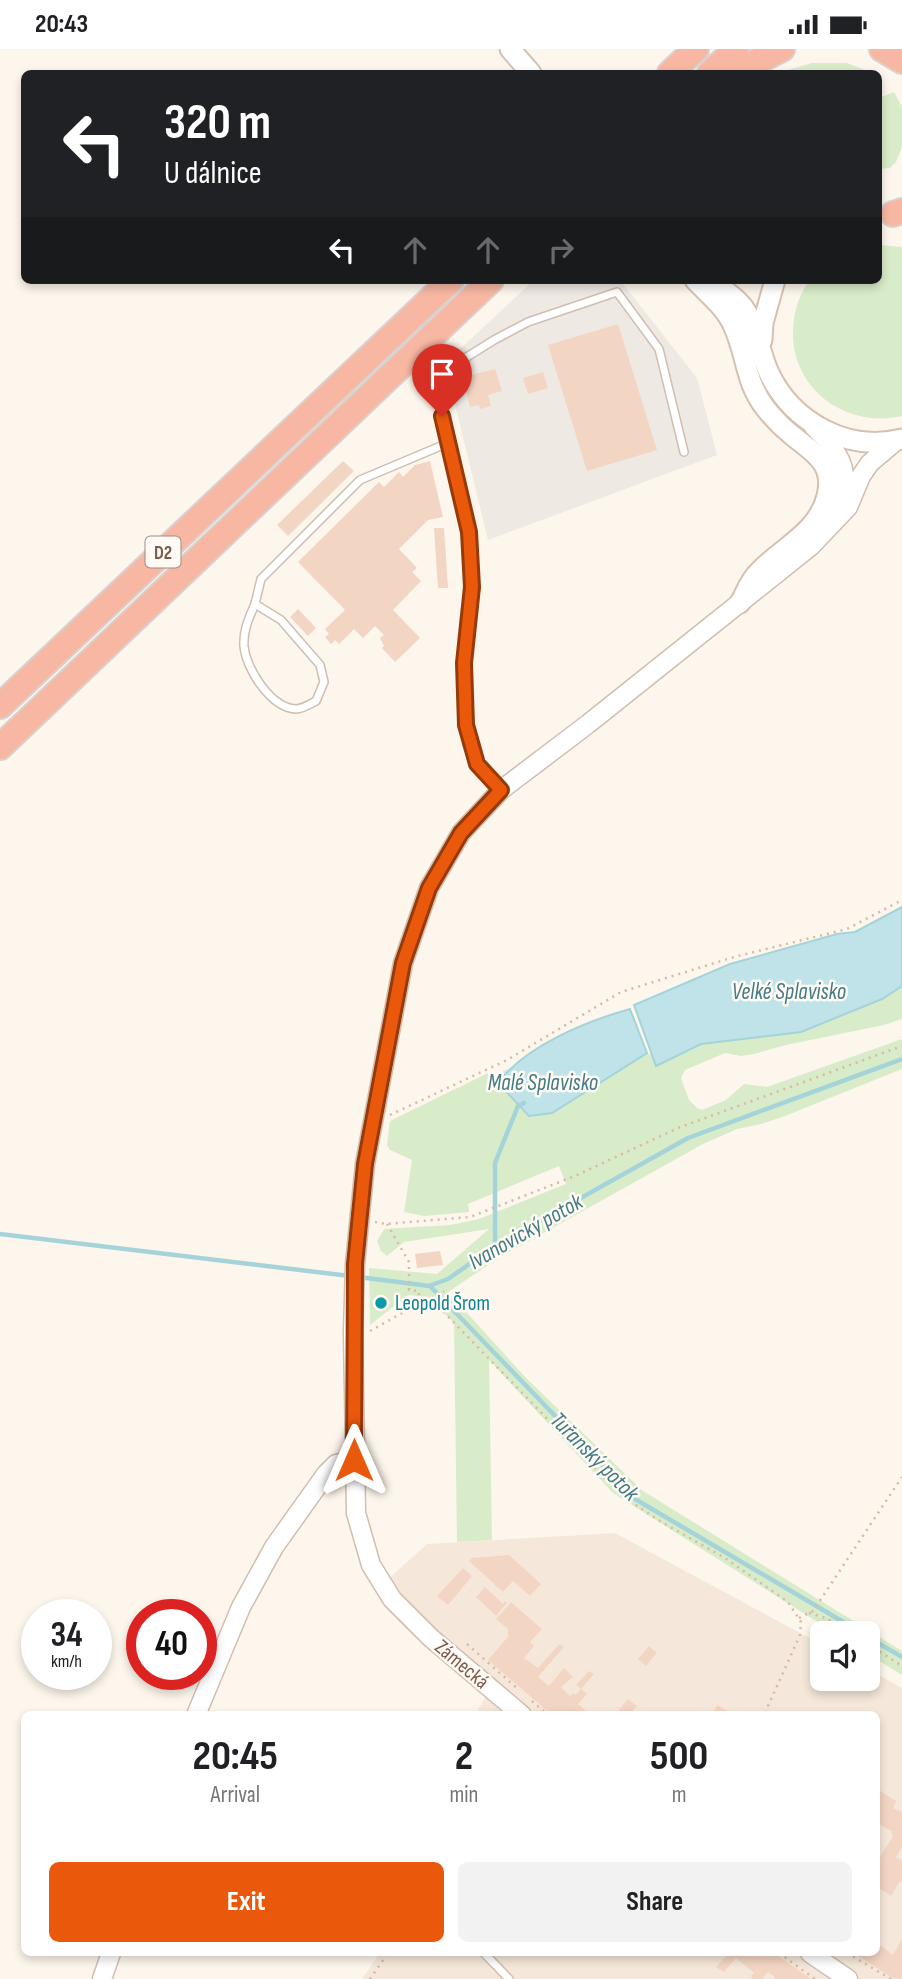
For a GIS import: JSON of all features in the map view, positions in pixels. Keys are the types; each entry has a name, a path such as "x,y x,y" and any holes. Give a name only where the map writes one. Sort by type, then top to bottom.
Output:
{"highway":[{"path":"713,70 736,49"},
{"path":"740,70 782,49"},
{"path":"882,49 902,61"},
{"path":"673,70 693,51"},
{"name":"D2","path":"0,706 447,284"},
{"name":"D2","path":"0,747 487,284"}],"main road":[{"path":"510,49 528,70"},
{"path":"699,284 732,322 745,366 759,399 784,429 820,456 827,480 827,497 814,522 756,575 740,603"},
{"path":"718,284 744,307 770,375 786,401 809,422 842,437 879,442 899,440"},
{"path":"761,351 762,323 774,284"}],"street":[{"path":"809,422 838,454 845,474 844,495 833,522"},
{"name":"Zámecká","path":"517,1711 404,1612 382,1585 364,1549 356,1513 353,1332 355,1264 365,1164 403,963 429,888 461,833 501,790 811,546 848,507 865,468 876,455 899,440"},
{"path":"198,1711 235,1620 275,1547 326,1474 337,1464 354,1460"},
{"path":"102,1979 110,1956"},
{"path":"814,1956 848,1979"}],"lane":[{"path":"501,790 477,764 466,725 464,663 472,587 469,532 436,389 451,367 494,340 528,322 617,292 659,349 684,452"},
{"path":"255,604 281,620 320,665 324,682 316,701 298,709 281,705 258,682 244,647 246,625 261,579 360,480 448,443"},
{"path":"487,1956 509,1979"}],"path":[{"path":"376,1113 392,1116 507,1060 621,992 734,957 847,929 902,899"},
{"path":"360,1220 386,1224 470,1217 575,1176 678,1128 902,1046"},
{"path":"386,1224 409,1262 409,1290 419,1291 418,1304"},
{"path":"435,1303 444,1291"},
{"path":"353,1332 373,1330 418,1304 435,1303 620,1494 658,1520 725,1559 788,1602 799,1618 800,1635 766,1711"},
{"path":"799,1618 811,1612 822,1597 902,1477"},
{"path":"811,1612 829,1621"},
{"path":"467,1644 543,1711"},
{"path":"880,1652 902,1666"},
{"path":"370,1979 386,1956"},
{"path":"783,1956 815,1979"},
{"path":"852,1956 891,1979"}],"shaded area":[{"path":"530,284 623,284 697,378 717,455 488,540 445,363"},
{"path":"615,1533 810,1639 810,1691 880,1691 880,1676 902,1688 902,1979 362,1979 378,1956 880,1956 880,1711 477,1711 486,1696 402,1625 375,1591 427,1544"}],"green space":[{"path":"812,63 847,63 864,70 788,70"},
{"path":"894,92 902,107 902,147 896,162 890,168 882,169 882,97"},
{"path":"882,245 902,247 902,416 858,416 822,397 808,382 798,363 793,342 794,319 808,284 882,284"},
{"path":"902,986 902,1019 754,1054 741,1056 725,1053 685,1070 681,1078 689,1100 702,1110 726,1100 744,1084 767,1087 902,1039 902,1069 785,1116 737,1129 703,1144 497,1259 448,1292 526,1378 643,1491 853,1621 816,1621 613,1493 489,1360 492,1540 457,1542 454,1323 428,1297 408,1295 370,1325 369,1268 437,1274 489,1229 404,1242 387,1256 381,1251 377,1241 384,1229 450,1225 479,1219 566,1184 559,1166 468,1204 469,1212 424,1216 404,1212 412,1160 390,1150 387,1145 390,1121 488,1073 489,1080 509,1068 498,1083 529,1115 647,1053 652,1055 656,1066 701,1044 801,1032 882,999"},
{"path":"880,1637 902,1651 902,1675 880,1661"}],"water":[{"name":"Velké Splavisko","path":"902,907 902,986 882,999 801,1032 701,1044 656,1066 634,1005 730,964 837,934 855,932"},
{"name":"Malé Splavisko","path":"630,1009 647,1053 552,1113 529,1116 498,1083 540,1046 595,1020"}],"building":[{"path":"618,324 657,450 587,471 548,345"},
{"path":"495,369 502,391 488,395 491,406 480,409 479,405 470,407 462,377"},
{"path":"543,372 548,388 528,394 523,378"},
{"path":"343,461 354,471 288,536 277,525"},
{"path":"430,461 443,517 428,520 399,549 417,568 412,572 421,581 393,610 420,638 395,662 382,648 384,646 380,638 384,635 375,626 363,638 354,629 339,644 335,640 331,644 325,637 329,634 325,629 345,610 298,562 379,482 384,487 399,472 403,477 415,465"},
{"path":"434,528 444,528 448,588 438,588"},
{"path":"298,609 316,628 308,636 290,617"},
{"path":"440,1251 443,1265 417,1268 415,1254"},
{"path":"509,1555 541,1584 530,1596 513,1581 503,1592 469,1561 472,1558"},
{"path":"463,1568 472,1576 448,1605 437,1596"},
{"path":"485,1587 503,1604 505,1601 507,1603 496,1616 476,1597"},
{"path":"511,1602 542,1629 530,1642 534,1646 524,1658 538,1668 559,1644 564,1647 538,1677 549,1686 564,1668 573,1677 561,1687 570,1696 581,1689 587,1694 578,1704 586,1711 547,1711 488,1660 508,1637 508,1629 496,1619"},
{"path":"649,1646 657,1653 646,1666 638,1659"},
{"path":"589,1671 594,1674 581,1689 576,1685"},
{"path":"628,1699 637,1706 633,1711 618,1711"},
{"path":"717,1705 728,1711 714,1711"},
{"path":"880,1791 896,1801 893,1808 902,1812 902,1847 896,1857 902,1861 902,1882 900,1881 891,1896 880,1889 880,1857 893,1832 880,1825"},
{"path":"902,1939 902,1979 893,1978 858,1956 880,1956 880,1945 893,1955"},
{"path":"726,1956 778,1956 811,1979 774,1979 768,1972 762,1979 752,1979 754,1973 736,1958 724,1972 716,1967"}],"waterway":[{"name":"Ivanovický potok","path":"359,1277 429,1286 448,1279 495,1246 688,1138 902,1059"},
{"path":"495,1246 495,1163 518,1106 524,1103"},
{"name":"Ivanovický potok","path":"0,1234 350,1276"},
{"name":"Tuřanský potok","path":"430,1286 635,1499 842,1621"},
{"name":"Tuřanský potok","path":"880,1644 902,1657"}],"place":[{"name":"Leopold Šrom","path":"381,1303"}],"route":[{"path":"354,1460 355,1264 365,1164 403,963 429,888 461,833 501,790 477,764 466,725 464,663 472,587 469,532 442,416"}]}
